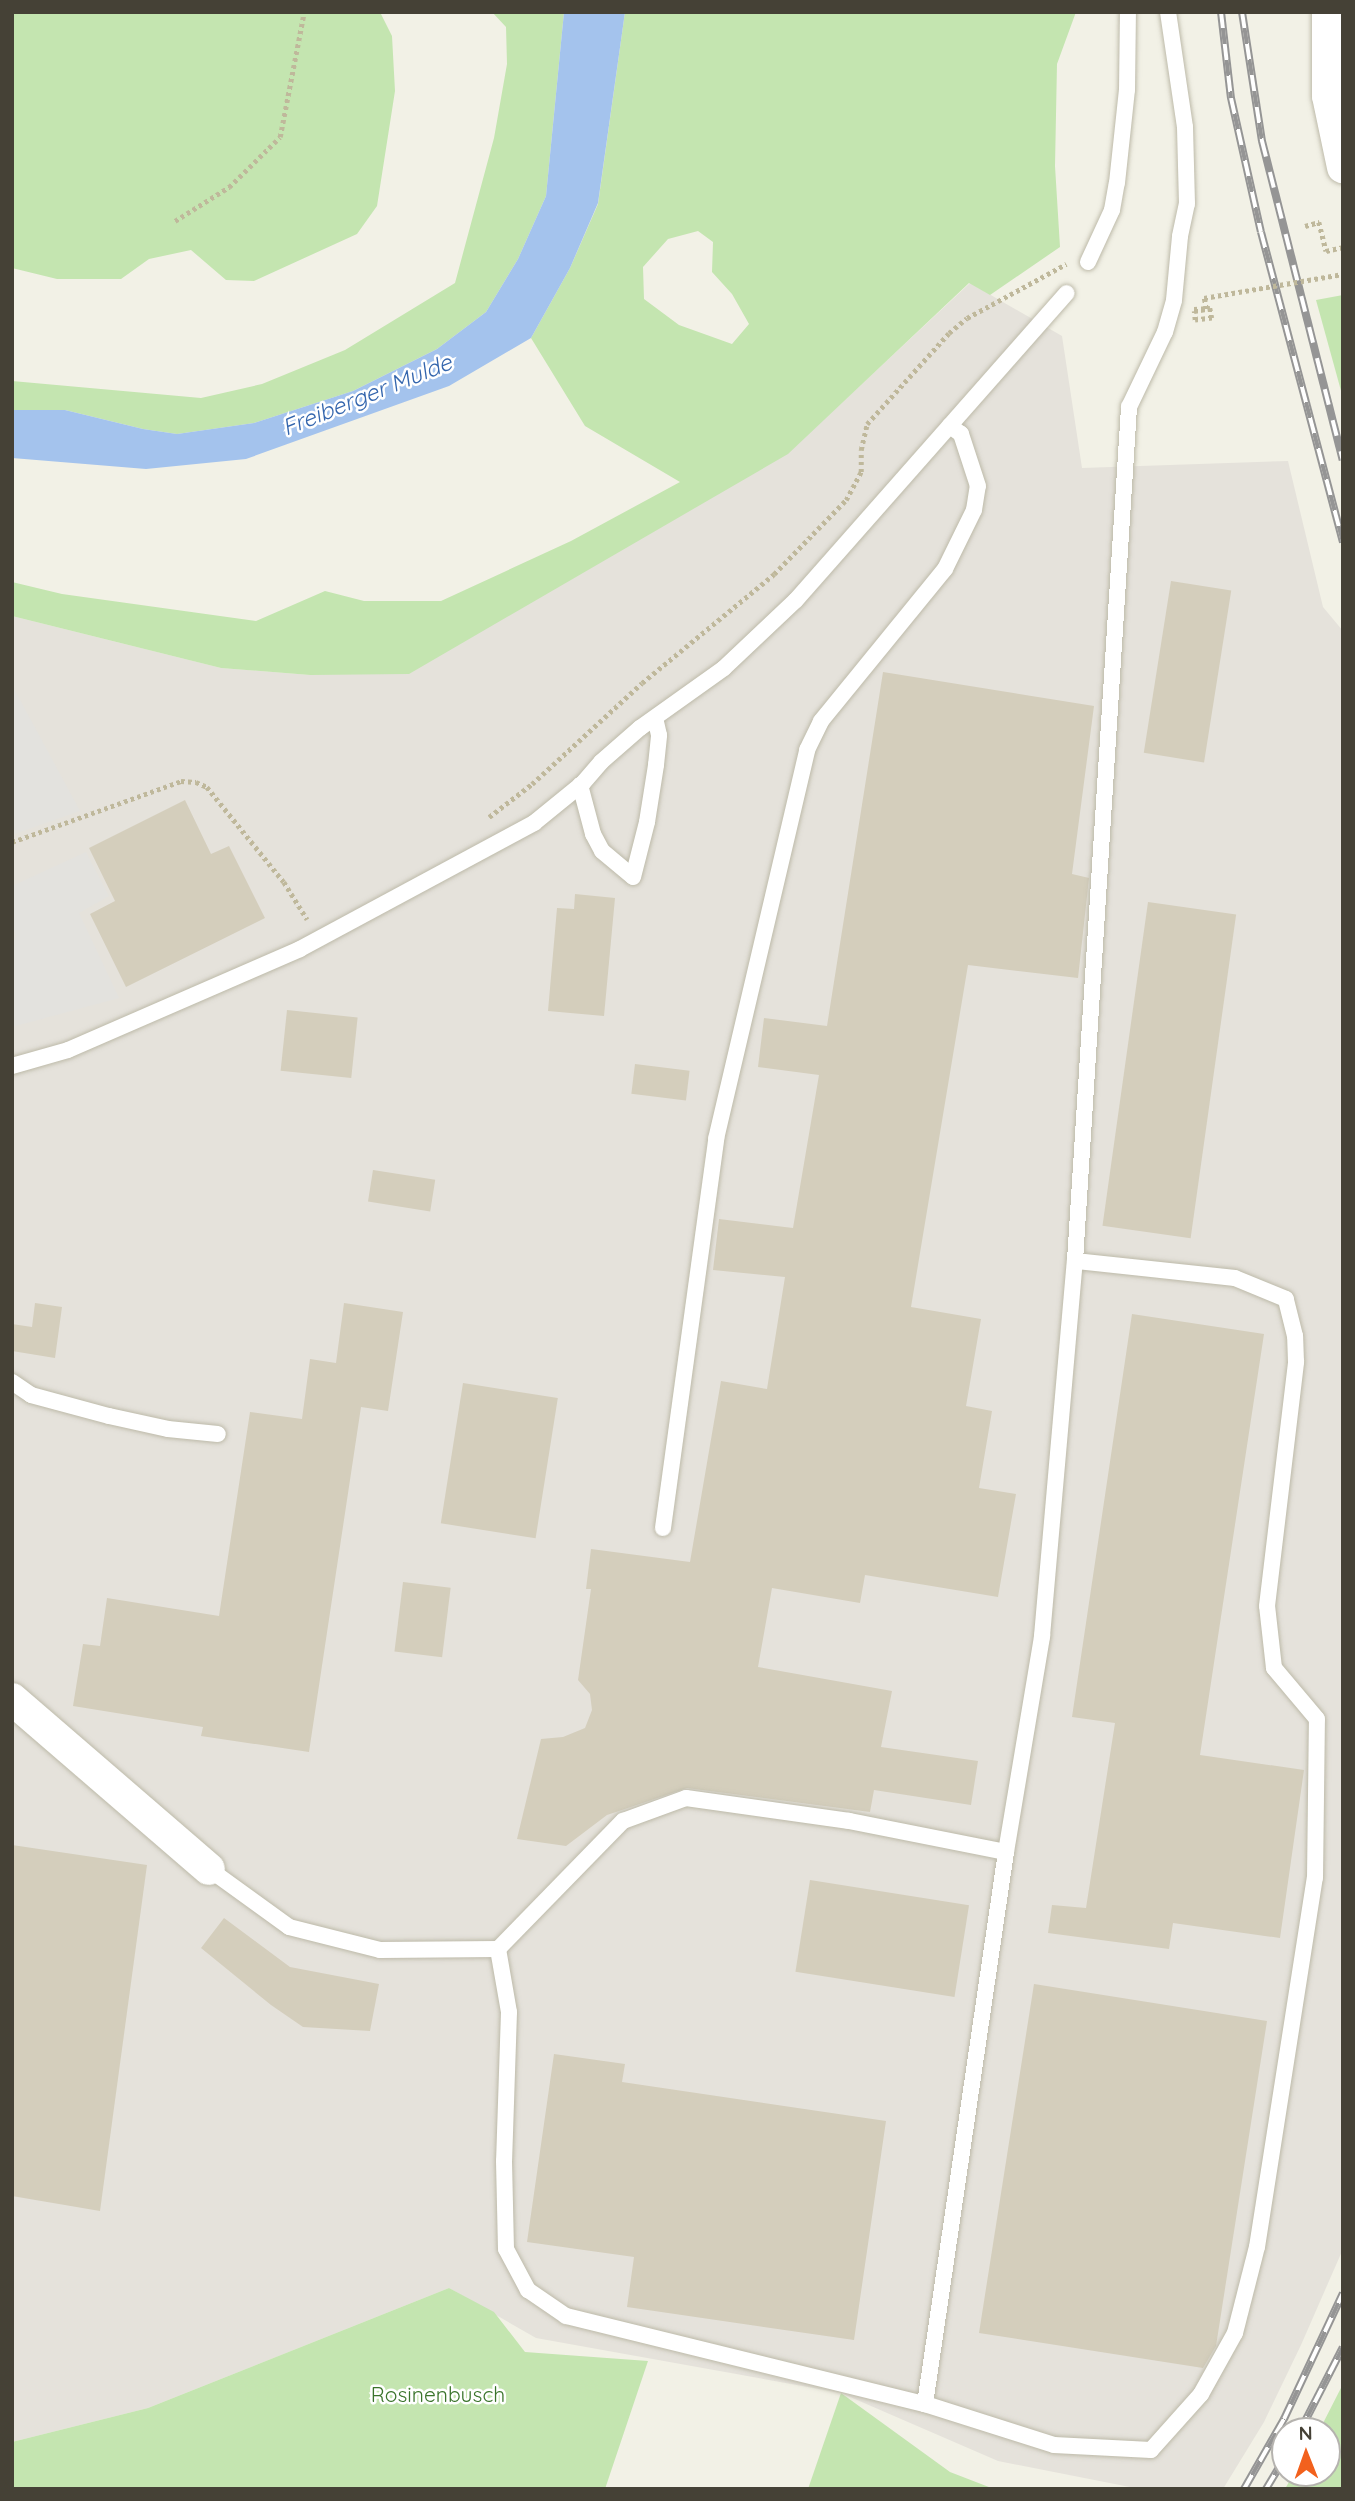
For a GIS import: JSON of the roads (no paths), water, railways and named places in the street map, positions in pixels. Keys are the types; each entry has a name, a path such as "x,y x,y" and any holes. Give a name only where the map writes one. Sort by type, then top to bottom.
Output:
{"street":[{"path":"1328,12 1328,96 1343,167"},
{"path":"12,1699 209,1869"}],"lane":[{"path":"1088,262 1112,210 1117,183 1128,90 1128,12"},
{"path":"925,2404 1006,1852 1042,1636 1075,1261 1129,407 1166,332 1174,300 1180,236 1187,204 1185,127 1168,12"},
{"path":"12,1066 68,1050 300,949 534,823 580,785 601,762 655,718 724,668 796,600 1068,293"},
{"path":"663,1528 716,1139 807,750 821,721 944,569 974,510 978,486 961,434 950,426"},
{"path":"580,785 593,834 602,851 633,877 647,822 656,765 659,735 655,718"},
{"path":"498,1949 509,2012 504,2161 506,2249 528,2290 566,2316 925,2404 1054,2445 1151,2450 1201,2395 1235,2333 1257,2247 1315,1878 1317,1719 1274,1668 1267,1606 1296,1362 1295,1336 1286,1299 1235,1278 1075,1261"},
{"path":"12,1382 31,1395 109,1416 168,1429 218,1434"},
{"path":"209,1869 289,1927 380,1950 498,1949 623,1821 686,1798 849,1821 1006,1852"}],"water":[{"name":"Freiberger Mulde","path":"564,12 625,12 598,203 570,268 531,338 449,386 246,459 146,469 12,458 12,410 65,410 143,429 177,434 254,423 353,391 437,349 486,312 518,259 546,196"}],"railway":[{"path":"1221,12 1231,98 1261,232 1343,542"},
{"path":"1242,12 1262,141 1343,460"},
{"path":"1244,2489 1284,2419 1343,2293"},
{"path":"1307,2417 1343,2347"},
{"path":"1266,2489 1271,2481"}],"park label":[{"name":"Rosinenbusch","path":"438,2394"}]}
